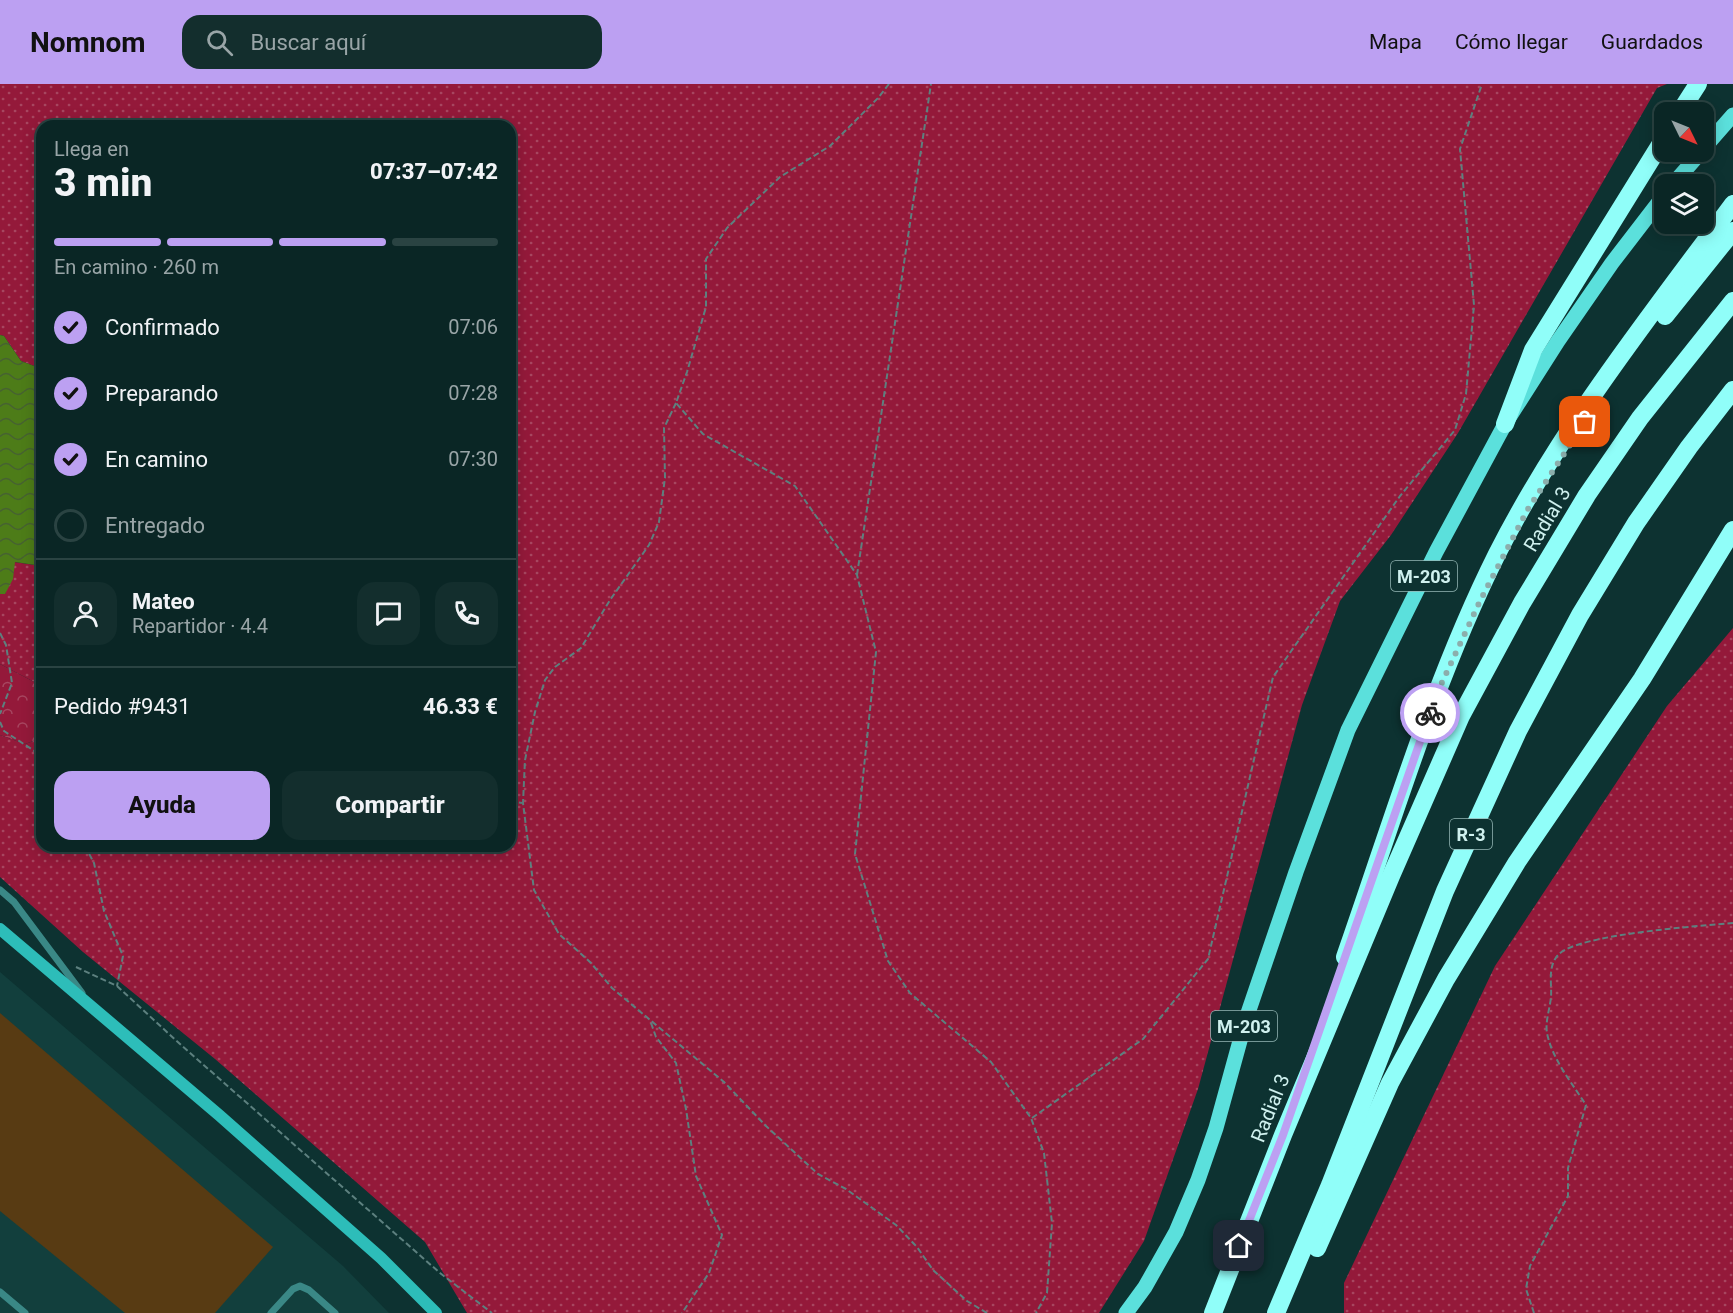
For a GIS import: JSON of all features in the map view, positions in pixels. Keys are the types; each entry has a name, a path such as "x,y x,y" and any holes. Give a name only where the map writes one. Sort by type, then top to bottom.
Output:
{"highway":[{"path":"1686,102 1698,84"},
{"path":"1505,424 1533,350 1654,155"},
{"path":"1283,1135 1439,689 1476,598 1523,506 1575,423 1632,339 1733,204"},
{"path":"1439,689 1481,599 1528,509 1585,422 1641,345 1733,231"},
{"name":"Radial 3","path":"1213,1313 1283,1135 1391,876 1461,716 1522,603 1587,495 1640,418 1733,302"},
{"name":"R-3","path":"1276,1313 1330,1185 1445,891 1518,731 1580,615 1636,523 1689,447 1733,390"},
{"path":"1642,679 1733,530"},
{"path":"1288,1313 1389,1083 1446,979 1517,862 1642,679 1733,553"}],"main road":[{"path":"1714,137 1733,115"},
{"path":"1682,174 1692,162"},
{"name":"M-203","path":"1126,1313 1145,1287 1176,1232 1198,1180 1216,1128 1246,1019 1348,730 1436,552 1505,424 1558,341 1612,263 1654,208"},
{"path":"0,929 381,1258 436,1313"}],"lane":[{"path":"0,890 14,902 92,1007"},
{"path":"271,1313 293,1289 300,1286 309,1290 335,1313"},
{"path":"0,1292 26,1313"}],"path":[{"path":"889,84 830,146 780,177 727,228 706,259 706,307 687,372 664,428 665,478 659,522 649,545 610,600 581,648 555,667 544,680 525,759 524,803 534,890 559,934 591,963 612,988 724,1082 766,1126 818,1174 846,1189 896,1225 917,1247 933,1270 967,1301 987,1313"},
{"path":"857,575 931,84"},
{"path":"1031,1118 1143,1040 1208,960 1273,677 1400,496 1455,430 1466,394 1474,305 1461,149 1482,84"},
{"path":"676,403 703,434 795,486 857,575 876,652 855,854 888,961 910,993 991,1062 1031,1118 1044,1153 1052,1223 1047,1293 1035,1313"},
{"path":"0,633 6,645 12,683 0,714"},
{"path":"0,722 4,731 36,752"},
{"path":"516,802 524,803"},
{"path":"89,852 94,863 104,911 123,956 117,986"},
{"path":"1534,1313 1526,1290 1530,1266 1568,1196 1568,1168 1586,1105 1554,1055 1546,1032 1551,995 1550,973 1558,954 1579,944 1645,932 1733,923"},
{"path":"55,958 117,986 431,1266 492,1313"},
{"path":"651,1022 656,1037 676,1063 686,1109 696,1176 722,1235 709,1273 682,1313"}],"shaded area":[{"path":"0,972 343,1266 389,1313 0,1313"}],"green space":[{"path":"0,84 1667,84 1657,88 1458,433 1391,535 1340,601 1302,705 1198,1089 1144,1241 1099,1313 467,1313 425,1242 215,1059 83,952 0,877 0,735 25,744 36,740 36,852 516,852 516,120 36,120 36,367 21,361 4,336 0,335"},
{"path":"14,562 36,565 36,683 0,664 0,594 5,594"},
{"path":"1733,628 1733,1313 1344,1313 1344,1283 1495,966 1667,706"},
{"path":"0,664 36,683 36,740 25,744 0,735"}],"water":[{"path":"0,335 4,336 21,361 36,367 36,565 15,562 13,579 5,594 0,594"}],"building":[{"path":"0,1013 273,1247 215,1313 125,1313 0,1211"}],"way so far":[{"path":"1430,713 1481,599 1528,509 1585,422"}],"route":[{"path":"1239,1246 1283,1135 1430,713"}]}
